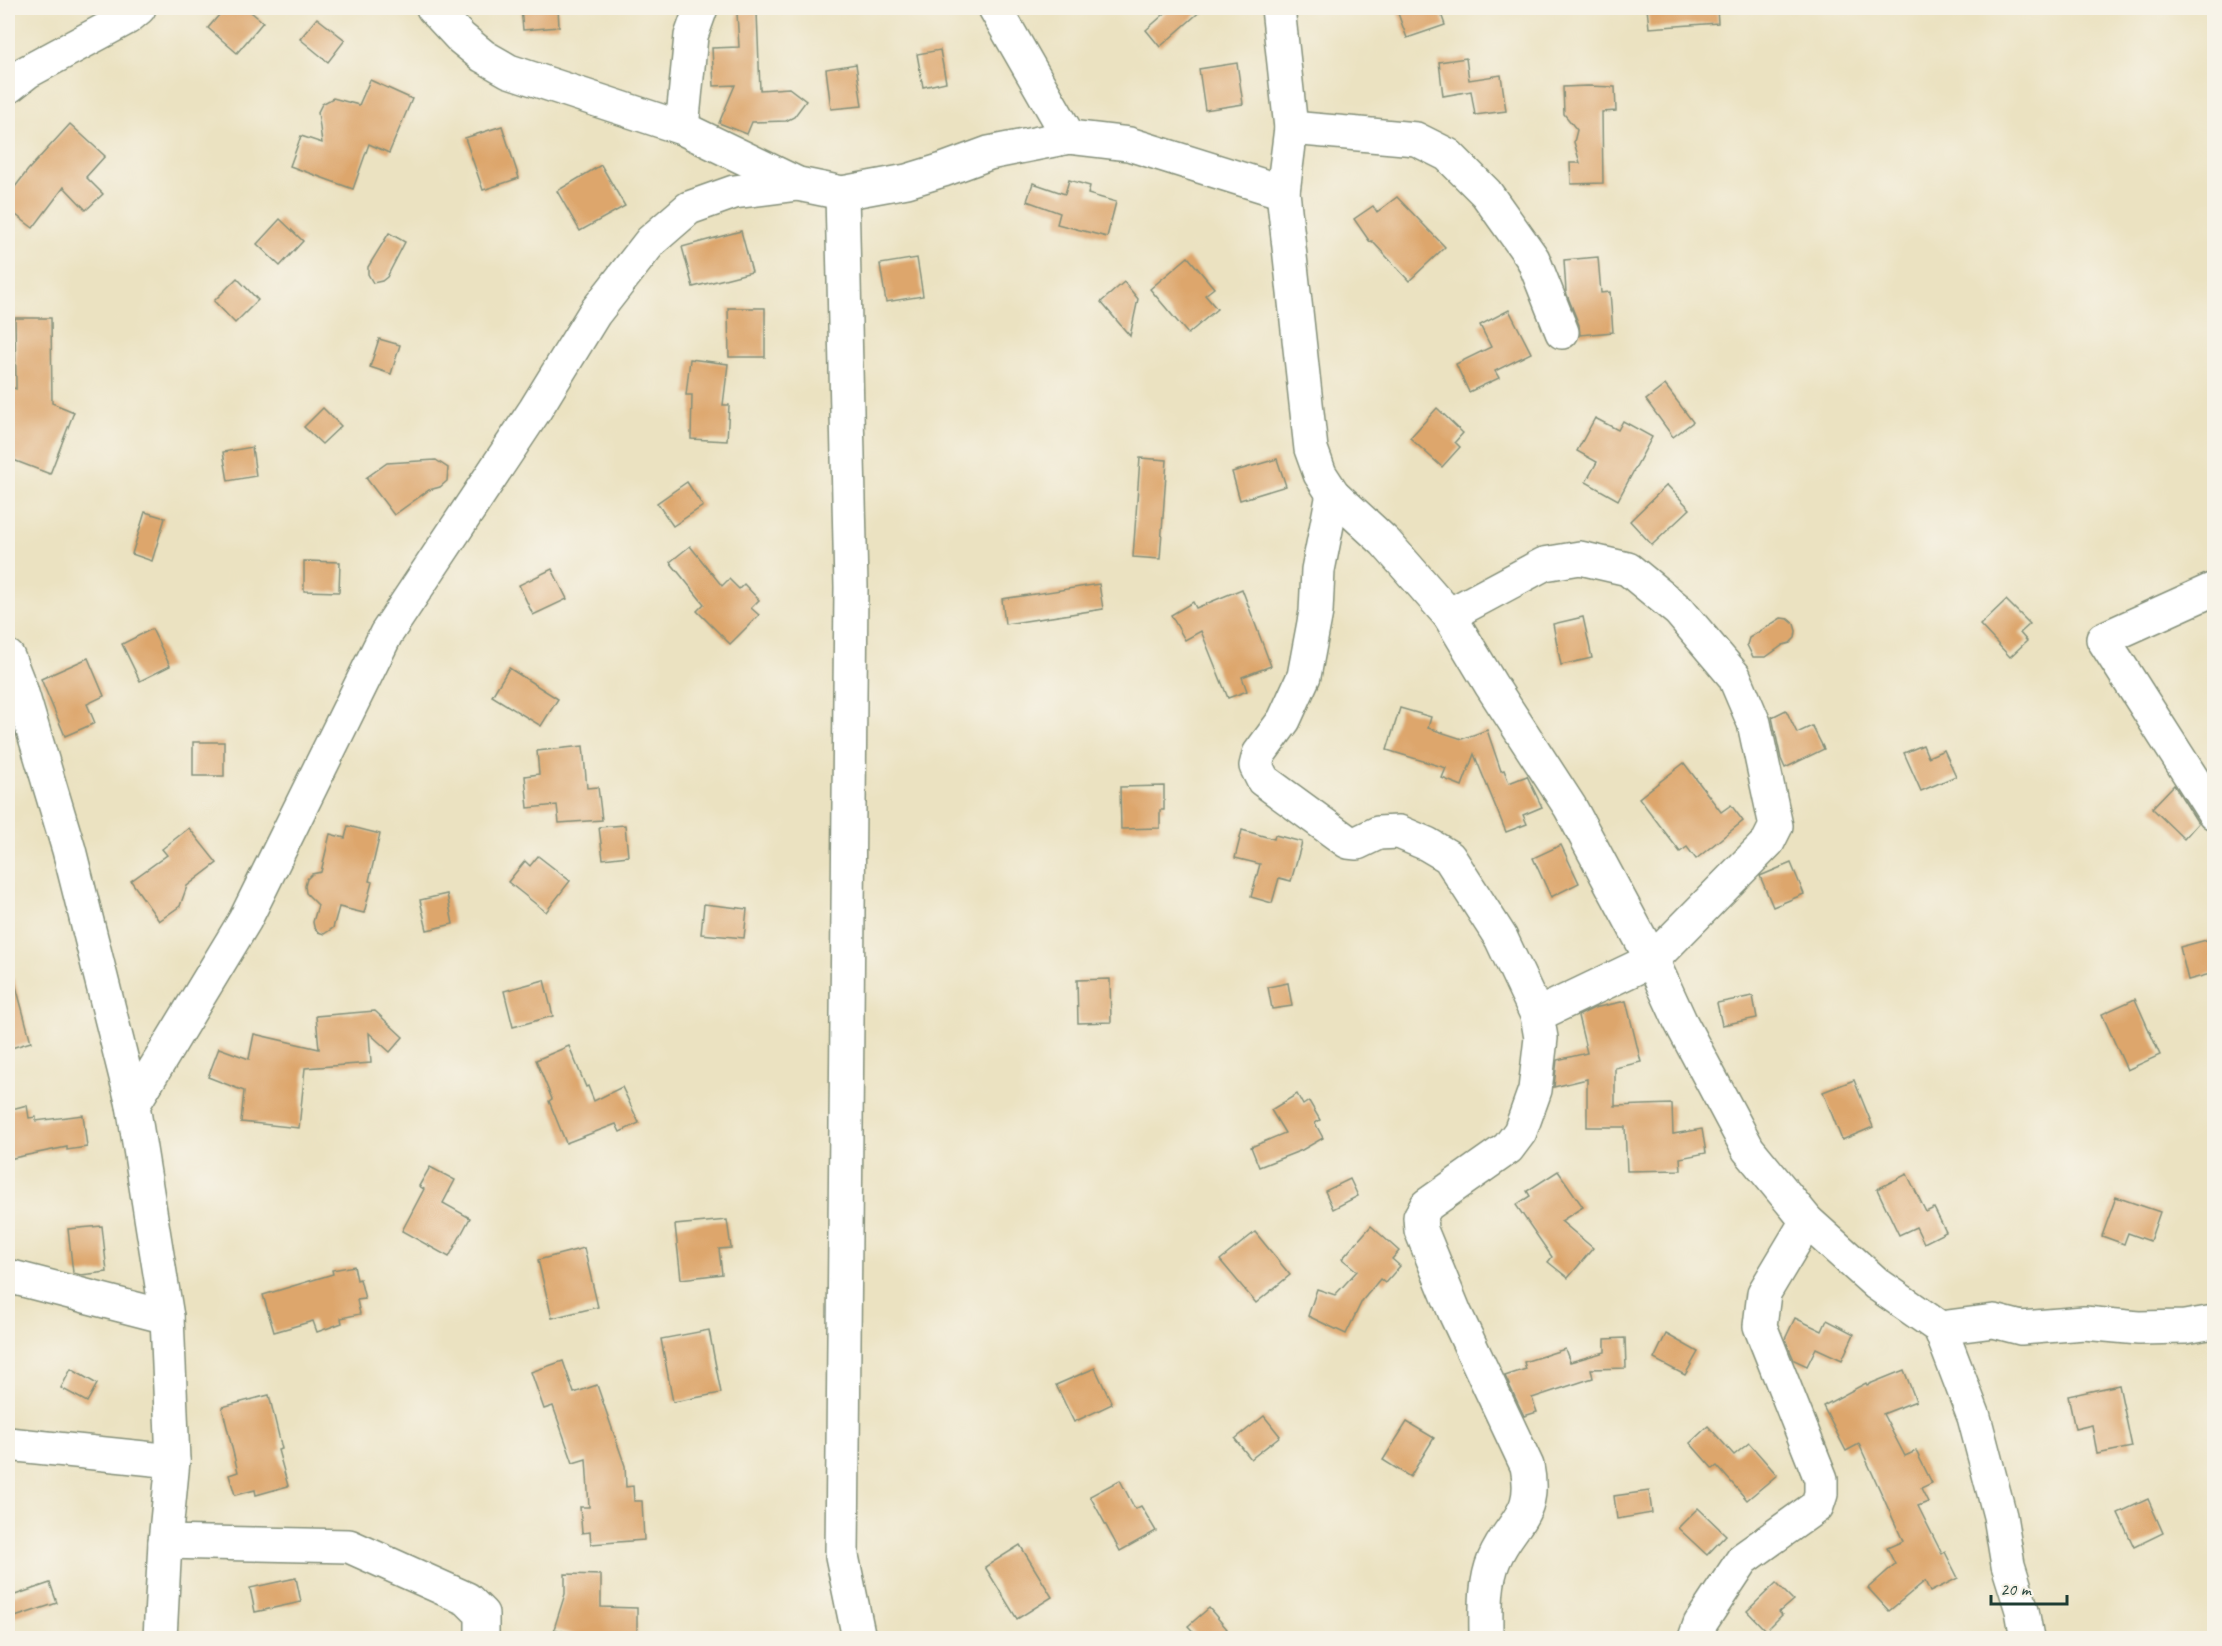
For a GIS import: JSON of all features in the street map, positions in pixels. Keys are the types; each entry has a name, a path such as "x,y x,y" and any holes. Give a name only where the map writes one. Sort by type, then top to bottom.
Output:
{"street":[{"path":"8,87 27,72 127,18 139,8"},
{"path":"434,8 461,38 483,56 509,71 682,128 798,184 842,193 907,181 989,153 1069,136 1129,144 1283,192"},
{"path":"682,128 692,36 701,8"},
{"path":"995,8 1069,136"},
{"path":"1278,8 1291,128 1283,192 1311,449 1320,474 1333,494 1385,542 1449,615 1570,807 1652,960 1680,1021 1748,1149 1807,1221 1877,1284 1940,1328 1974,1418 2000,1516 2008,1565 2022,1610 2027,1638"},
{"path":"1291,128 1416,139 1448,155 1486,193 1533,259 1562,332"},
{"path":"133,1105 245,920 386,634 535,410 594,314 651,241 689,208 734,192 798,184"},
{"path":"842,193 851,587 842,1556 859,1638"},
{"path":"1333,494 1318,570 1316,612 1304,676 1284,720 1259,754 1256,766 1263,780 1348,842 1357,843 1378,833 1399,832 1449,857 1501,938 1537,1015 1541,1038 1535,1090 1520,1132 1508,1148 1428,1205 1420,1217 1421,1230 1455,1313 1527,1466 1531,1487 1526,1510 1494,1560 1486,1597 1486,1638"},
{"path":"1449,615 1544,564 1580,558 1628,569 1680,611 1734,676 1754,723 1776,826 1768,842 1652,960 1537,1015"},
{"path":"2214,590 2103,639 2214,813"},
{"path":"8,657 21,690 69,850 133,1105 167,1317 173,1461 165,1542 160,1638"},
{"path":"1695,1638 1700,1624 1743,1559 1817,1506 1821,1494 1821,1479 1760,1326 1764,1293 1807,1221"},
{"path":"8,1276 167,1317"},
{"path":"1940,1328 1994,1321 2021,1328 2084,1323 2139,1328 2186,1327 2214,1322"},
{"path":"8,1444 173,1461"},
{"path":"165,1542 349,1545 467,1599 482,1614 482,1638"}],"building":[{"path":"225,8 246,8 263,22 237,53 208,28"},
{"path":"521,8 558,8 559,27 523,30"},
{"path":"1171,8 1204,8 1160,47 1146,30"},
{"path":"1396,8 1439,8 1445,25 1407,38"},
{"path":"1647,8 1717,8 1718,23 1649,28"},
{"path":"757,12 760,90 789,88 806,101 794,117 786,121 752,122 747,134 719,123 735,85 714,86 712,48 739,47 737,13"},
{"path":"317,18 345,40 328,62 300,39"},
{"path":"940,50 946,82 923,87 917,54"},
{"path":"1466,58 1469,80 1501,75 1506,111 1475,115 1471,91 1443,96 1439,62"},
{"path":"1237,63 1243,104 1205,110 1199,69"},
{"path":"856,64 862,106 831,109 826,69"},
{"path":"370,80 412,99 389,153 369,144 353,189 290,166 301,136 322,143 318,112 322,104 333,98 359,105"},
{"path":"1563,87 1615,87 1616,111 1602,112 1603,183 1571,184 1570,163 1580,163 1574,142 1577,130 1564,114"},
{"path":"70,124 105,156 86,177 103,194 86,210 64,187 33,228 8,209 8,196 28,170"},
{"path":"502,126 519,178 483,190 465,138"},
{"path":"601,165 625,206 580,231 557,191"},
{"path":"1069,180 1090,186 1088,194 1116,202 1107,237 1057,224 1060,213 1027,201 1033,183 1065,194"},
{"path":"1397,197 1445,247 1409,281 1372,241 1370,242 1354,219 1373,206 1377,212"},
{"path":"280,219 303,241 280,266 257,244"},
{"path":"741,231 752,272 693,287 682,247"},
{"path":"389,233 405,242 387,277 373,283 368,274 368,267"},
{"path":"1188,257 1214,288 1205,295 1217,309 1188,334 1150,289"},
{"path":"1598,257 1601,293 1610,292 1613,332 1580,335 1579,325 1566,292 1564,260"},
{"path":"917,258 923,296 886,302 880,264"},
{"path":"237,278 258,300 235,323 214,301"},
{"path":"1124,282 1138,299 1130,336 1101,302"},
{"path":"728,308 765,308 765,357 729,357"},
{"path":"1509,310 1531,353 1495,371 1499,378 1469,392 1456,364 1491,347 1480,325"},
{"path":"15,318 51,318 52,403 74,412 50,474 8,458 8,386 16,389"},
{"path":"379,339 400,345 391,374 370,367"},
{"path":"690,359 728,364 723,405 729,405 727,441 691,439 692,395 686,395"},
{"path":"1665,385 1693,422 1673,437 1646,400"},
{"path":"323,408 341,426 322,444 304,427"},
{"path":"1437,408 1463,433 1455,442 1460,447 1442,467 1410,438"},
{"path":"1595,418 1618,430 1623,421 1652,437 1618,500 1586,482 1597,462 1577,451"},
{"path":"252,447 256,476 228,481 223,452"},
{"path":"1140,458 1167,460 1160,559 1133,557"},
{"path":"1277,459 1286,486 1240,500 1232,472"},
{"path":"436,460 448,468 447,481 440,487 429,490 394,515 366,478 387,463"},
{"path":"687,482 703,506 673,526 657,503"},
{"path":"1667,485 1690,509 1652,545 1630,521"},
{"path":"145,512 165,518 152,561 132,554"},
{"path":"690,546 722,586 729,579 739,589 744,584 759,600 751,608 759,615 730,644 697,611 704,604 670,562"},
{"path":"304,561 340,562 339,592 304,591"},
{"path":"552,569 567,599 533,615 519,585"},
{"path":"1099,584 1103,609 1005,624 1002,599"},
{"path":"1242,589 1271,666 1242,677 1247,691 1228,698 1201,631 1185,640 1171,615 1193,602 1196,608"},
{"path":"2006,600 2030,624 2020,633 2027,641 2010,657 1980,625"},
{"path":"1583,617 1592,658 1561,665 1553,624"},
{"path":"1781,618 1788,619 1794,624 1795,638 1766,657 1753,657 1747,645 1749,638"},
{"path":"152,629 170,666 140,681 122,644"},
{"path":"88,658 104,696 87,704 95,723 65,736 41,679"},
{"path":"509,668 558,699 541,726 492,696"},
{"path":"1400,708 1431,717 1428,728 1462,739 1487,730 1501,771 1504,770 1509,783 1527,776 1542,807 1523,815 1527,824 1506,832 1474,754 1462,786 1442,778 1446,768 1387,750"},
{"path":"1786,710 1797,733 1812,726 1824,749 1785,768 1772,717"},
{"path":"193,742 224,742 224,776 193,776"},
{"path":"1923,745 1928,757 1944,750 1956,776 1921,791 1904,753"},
{"path":"583,746 587,788 598,787 602,820 559,823 557,805 528,808 525,776 539,774 537,751"},
{"path":"1684,763 1721,812 1731,805 1743,821 1696,859 1687,847 1680,852 1639,798"},
{"path":"2174,785 2198,823 2184,839 2152,808"},
{"path":"1164,786 1164,810 1160,810 1160,828 1121,829 1120,787"},
{"path":"625,825 628,856 603,859 599,827"},
{"path":"348,826 380,834 369,881 372,882 364,913 339,907 333,928 324,934 318,932 314,927 313,922 318,905 306,893 305,886 312,874 321,872 330,834 345,838"},
{"path":"189,828 217,863 187,886 180,906 159,921 131,881 167,855 162,849"},
{"path":"1242,830 1274,839 1275,835 1302,842 1291,881 1279,878 1272,903 1251,897 1260,864 1235,858"},
{"path":"1561,845 1579,883 1551,897 1533,858"},
{"path":"538,856 570,881 546,912 508,882 525,861 530,866"},
{"path":"1791,863 1804,894 1773,907 1760,876"},
{"path":"447,894 453,924 427,930 420,900"},
{"path":"704,904 747,909 744,938 701,934"},
{"path":"2214,938 2214,973 2188,980 2180,947"},
{"path":"14,979 31,1042 8,1049 8,980"},
{"path":"1110,979 1111,1022 1078,1023 1077,980"},
{"path":"544,980 553,1016 513,1027 504,991"},
{"path":"1288,983 1292,1006 1272,1009 1268,987"},
{"path":"1753,996 1757,1018 1722,1025 1717,1003"},
{"path":"2135,999 2160,1055 2127,1070 2102,1014"},
{"path":"1626,1001 1641,1062 1615,1068 1615,1106 1672,1104 1673,1134 1702,1129 1706,1153 1680,1158 1681,1170 1627,1171 1625,1127 1587,1127 1587,1079 1554,1087 1557,1060 1587,1053 1578,1016 1594,1008"},
{"path":"375,1011 403,1037 390,1052 369,1033 371,1063 305,1068 299,1128 241,1122 244,1091 208,1077 219,1048 249,1059 254,1034 319,1049 316,1016"},
{"path":"569,1046 594,1101 622,1087 639,1123 620,1132 616,1124 566,1143 536,1060"},
{"path":"1854,1080 1873,1127 1842,1140 1823,1092"},
{"path":"1297,1094 1303,1105 1309,1101 1320,1120 1315,1123 1323,1138 1302,1150 1259,1167 1251,1147 1285,1133 1271,1110"},
{"path":"27,1105 29,1118 36,1117 36,1121 83,1115 87,1147 67,1150 67,1147 8,1159 8,1110"},
{"path":"430,1167 455,1180 443,1203 470,1218 449,1257 402,1231 424,1189 419,1186"},
{"path":"1558,1171 1583,1207 1561,1221 1593,1248 1568,1278 1548,1262 1552,1257 1516,1205 1530,1196 1527,1191"},
{"path":"1907,1174 1926,1212 1934,1208 1946,1232 1924,1243 1916,1227 1899,1235 1877,1189"},
{"path":"1350,1179 1358,1196 1333,1209 1325,1191"},
{"path":"2116,1197 2160,1212 2150,1241 2128,1233 2124,1244 2102,1236"},
{"path":"727,1220 731,1248 719,1249 722,1274 681,1279 675,1225"},
{"path":"102,1226 107,1272 81,1275 73,1273 68,1229"},
{"path":"1371,1226 1399,1251 1392,1259 1400,1266 1385,1283 1380,1279 1362,1301 1346,1334 1308,1316 1317,1289 1335,1295 1357,1271 1342,1259"},
{"path":"1255,1232 1290,1275 1256,1303 1220,1260"},
{"path":"584,1248 598,1307 552,1318 538,1260"},
{"path":"354,1266 365,1299 357,1300 360,1314 341,1318 342,1323 317,1332 313,1321 274,1332 263,1295 333,1274 332,1270"},
{"path":"1795,1318 1822,1331 1827,1320 1854,1334 1842,1360 1816,1348 1807,1366 1794,1360 1785,1339"},
{"path":"709,1330 721,1393 673,1402 661,1339"},
{"path":"1666,1334 1698,1352 1685,1375 1654,1359"},
{"path":"1625,1338 1626,1368 1591,1369 1593,1378 1532,1398 1537,1412 1524,1416 1505,1376 1526,1369 1524,1362 1565,1349 1570,1362 1605,1352 1605,1339"},
{"path":"563,1361 574,1393 597,1385 625,1466 626,1487 633,1486 634,1501 642,1501 644,1540 591,1544 590,1532 582,1533 580,1507 589,1507 586,1459 573,1463 553,1406 544,1409 531,1372"},
{"path":"1095,1368 1112,1404 1074,1422 1056,1385"},
{"path":"71,1369 97,1384 87,1402 61,1388"},
{"path":"1904,1370 1916,1401 1883,1414 1905,1456 1916,1451 1932,1483 1921,1488 1928,1502 1918,1506 1942,1554 1945,1552 1958,1578 1930,1592 1925,1581 1889,1611 1868,1588 1895,1564 1887,1548 1903,1541 1859,1444 1846,1451 1823,1406 1866,1383 1867,1385"},
{"path":"2119,1385 2132,1447 2097,1454 2092,1425 2075,1429 2068,1396"},
{"path":"269,1395 282,1449 278,1450 288,1486 256,1495 255,1490 235,1495 229,1475 238,1472 222,1407"},
{"path":"1264,1416 1280,1436 1251,1459 1235,1439"},
{"path":"1407,1422 1434,1438 1410,1477 1383,1460"},
{"path":"1708,1426 1734,1455 1749,1443 1777,1475 1747,1500 1717,1466 1713,1469 1690,1443"},
{"path":"1120,1480 1135,1509 1141,1506 1156,1531 1120,1551 1090,1496"},
{"path":"1649,1491 1652,1513 1617,1519 1614,1496"},
{"path":"2148,1499 2163,1533 2134,1547 2118,1513"},
{"path":"1698,1508 1726,1535 1707,1555 1678,1528"},
{"path":"1020,1545 1052,1597 1017,1619 985,1567"},
{"path":"565,1574 601,1575 601,1607 637,1608 637,1638 585,1638 554,1629 565,1594"},
{"path":"296,1578 301,1602 255,1612 250,1588"},
{"path":"50,1583 57,1603 15,1617 9,1597"},
{"path":"1776,1583 1793,1600 1779,1612 1782,1615 1766,1631 1747,1611"},
{"path":"1209,1608 1227,1629 1216,1638 1199,1638 1188,1626"}]}
